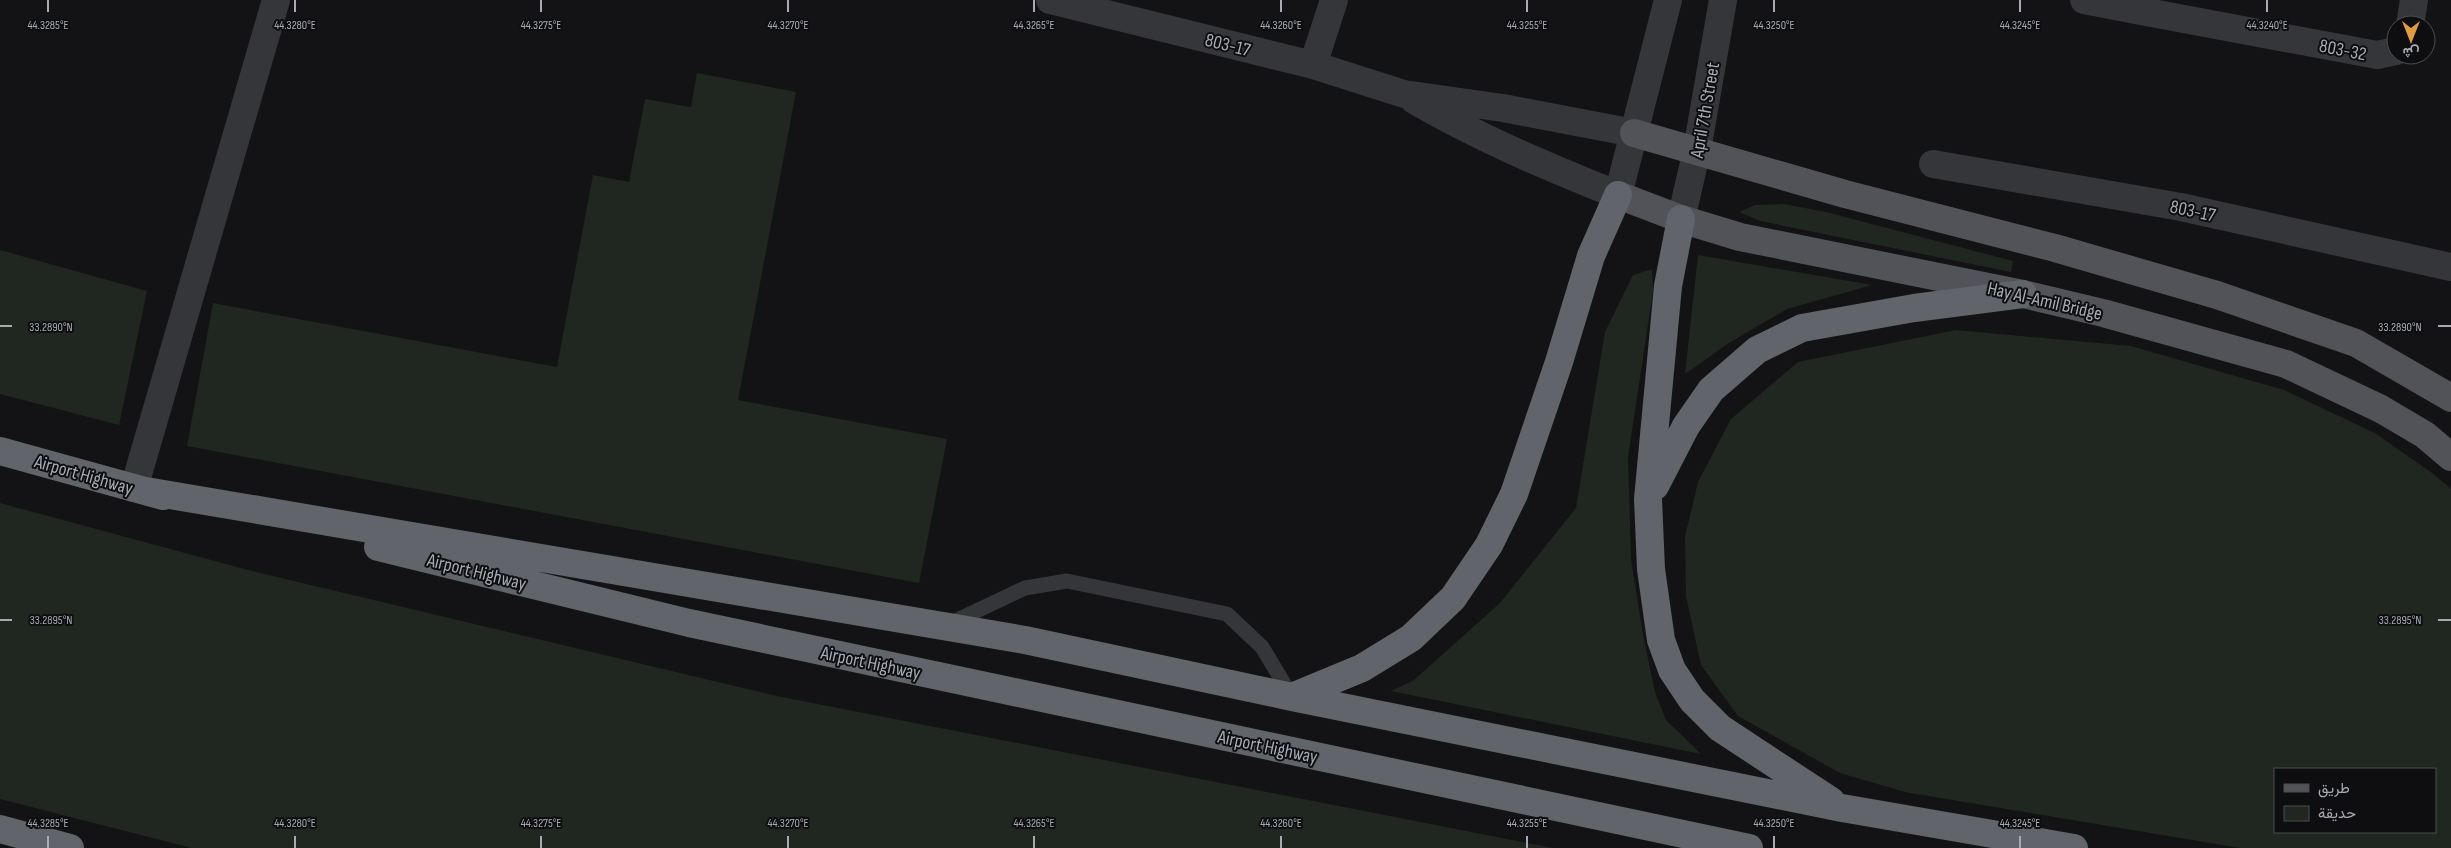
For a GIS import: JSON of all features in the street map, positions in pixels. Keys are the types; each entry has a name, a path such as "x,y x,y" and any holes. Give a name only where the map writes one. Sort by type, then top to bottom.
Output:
{"highway":[{"path":"1292,697 1362,668 1410,638 1453,598 1489,545 1514,494 1560,362 1591,256 1618,195"},
{"path":"1681,220 1668,286 1648,499 1651,569 1660,640 1672,670 1692,700 1720,728 1842,808"},
{"path":"1648,499 1686,426 1711,390 1757,350 1802,328 1914,308 2023,294"},
{"name":"Airport Highway","path":"0,451 140,490 689,623 1749,848"},
{"path":"140,490 1024,640 1292,697 1842,808 2074,848"},
{"path":"0,829 70,848"}],"main road":[{"path":"1634,133 1845,194 2055,248 2217,295 2356,343 2451,398"},
{"name":"Hay Al-Amil Bridge","path":"1618,195 1681,220 1740,236 2023,294 2103,313 2286,364 2381,409 2425,435 2451,457"}],"street":[{"path":"140,490 276,0"},
{"name":"803-17","path":"1050,0 1313,64 1404,94 1503,108 1634,133"},
{"path":"1313,64 1334,0"},
{"path":"1618,195 1668,0"},
{"name":"April 7th Street","path":"1681,220 1698,150 1723,0"},
{"name":"803-32","path":"2084,0 2142,6 2377,55 2386,53"},
{"path":"2412,15 2414,0"},
{"name":"803-17","path":"1404,94 1462,128 1513,153 1618,195"},
{"name":"803-17","path":"1933,164 2181,207 2451,267"}],"lane":[{"path":"944,626 1025,588 1067,581 1077,583 1227,614 1262,648 1292,697"}],"green space":[{"path":"697,73 796,92 738,400 947,439 919,583 187,446 213,303 557,367 593,175 629,182 645,99 691,107"},
{"path":"1784,204 1826,212 2013,261 2011,272 1760,221 1739,212 1755,205"},
{"path":"0,250 147,291 119,425 0,394"},
{"path":"1698,255 1872,285 1787,309 1729,343 1685,374"},
{"path":"1652,269 1653,291 1628,457 1631,559 1643,635 1655,692 1666,720 1701,754 1391,691 1414,680 1500,603 1576,508 1605,332 1633,275"},
{"path":"1956,330 2131,346 2284,390 2375,433 2432,473 2451,489 2451,848 2240,848 1905,792 1840,773 1738,716 1701,665 1686,596 1685,537 1698,482 1731,419 1798,362"},
{"path":"0,503 248,570 777,696 1553,848 192,848 0,799"}]}
